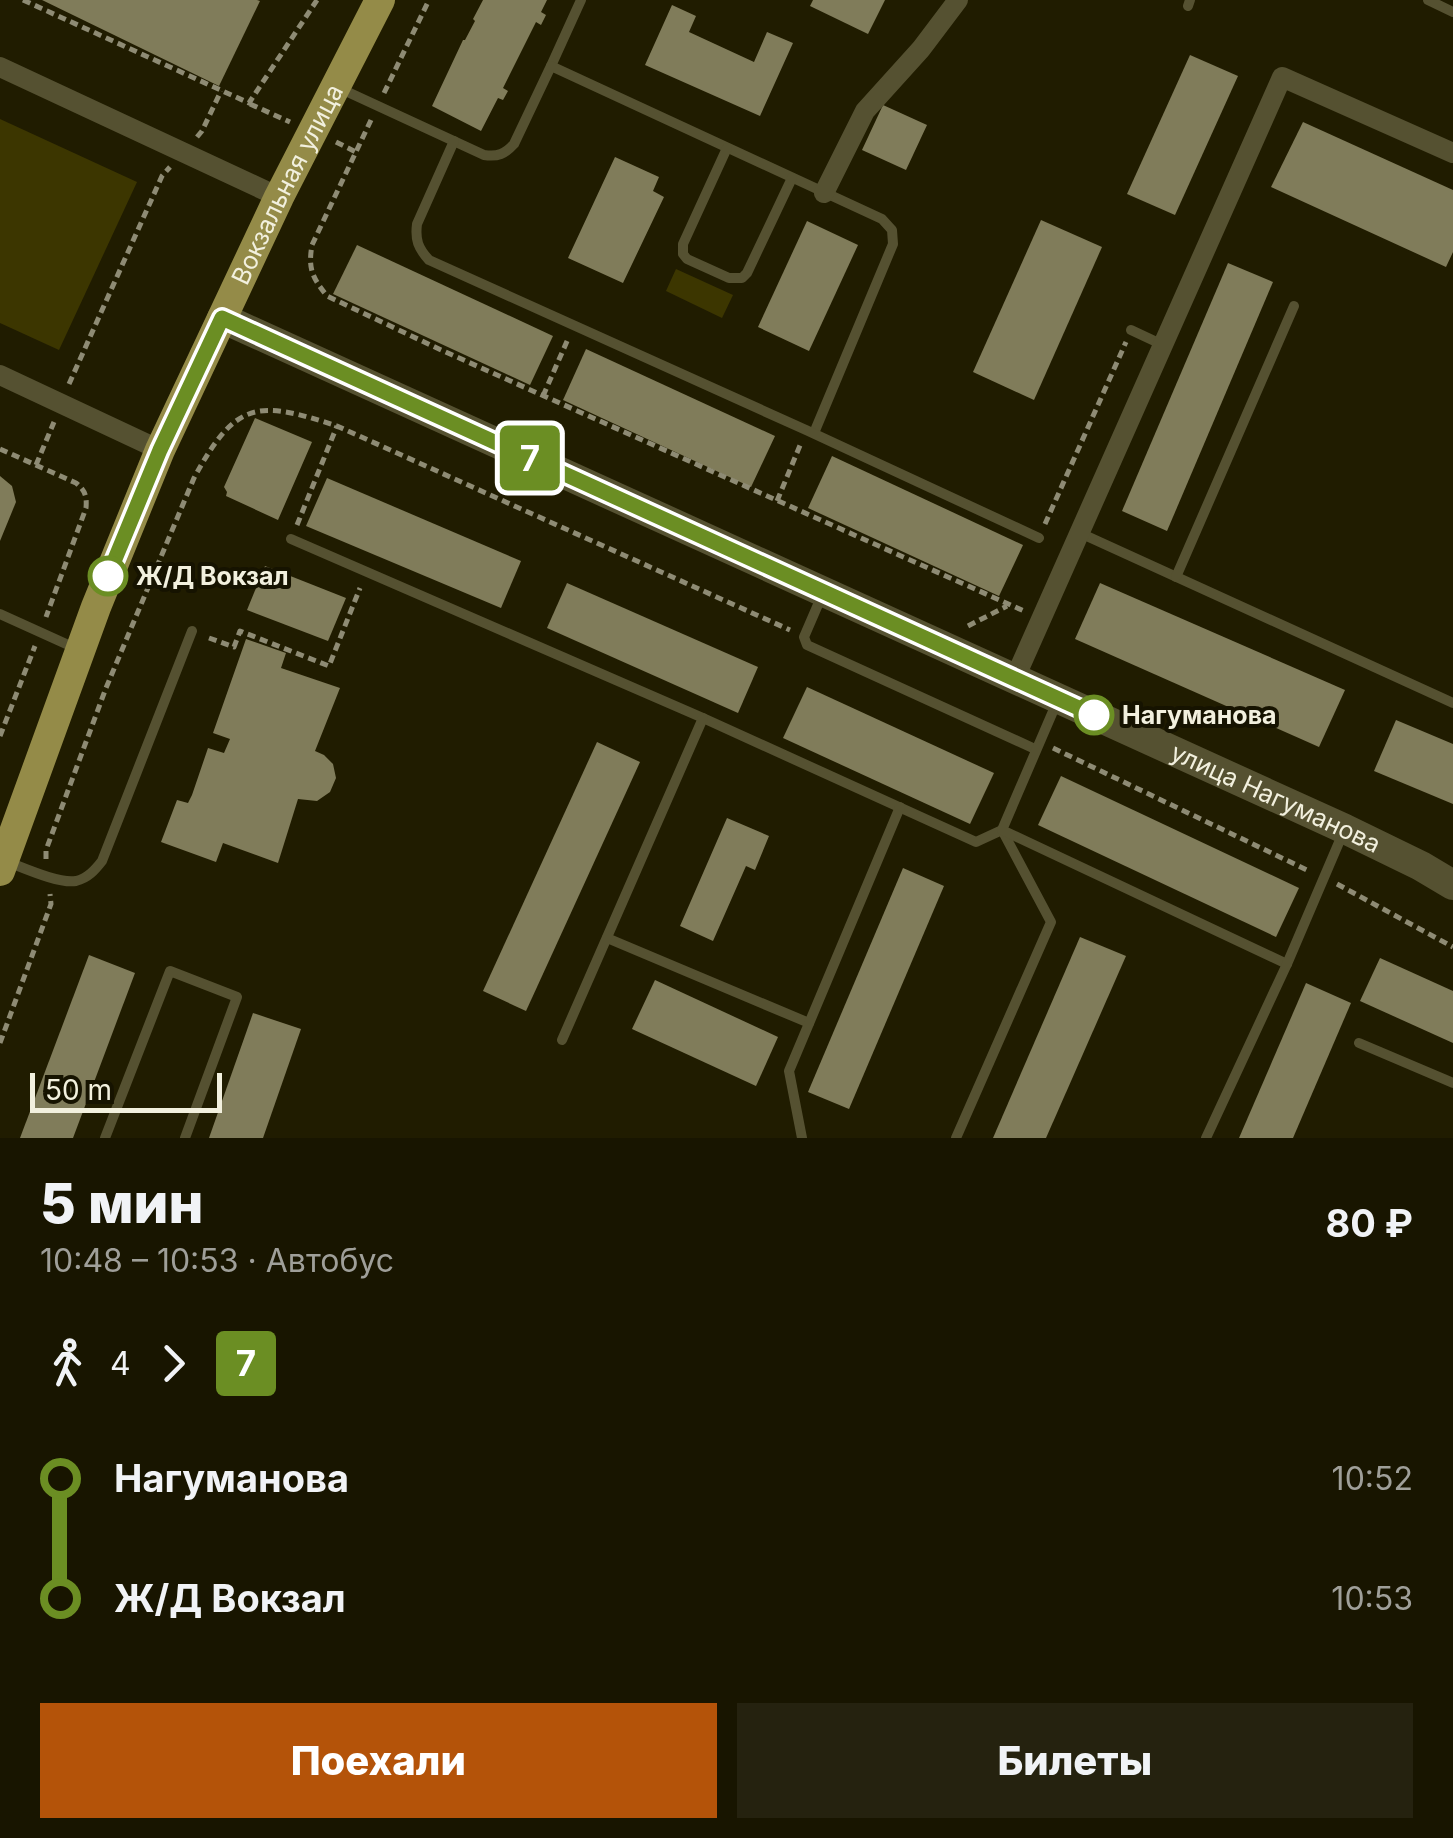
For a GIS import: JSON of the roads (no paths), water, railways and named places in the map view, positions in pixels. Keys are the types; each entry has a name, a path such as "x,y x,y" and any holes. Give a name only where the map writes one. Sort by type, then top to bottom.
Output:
{"main road":[{"name":"Вокзальная улица","path":"2,866 80,650 160,450 279,198 380,0"}],"street":[{"path":"824,193 865,111 958,0"},
{"path":"0,67 279,198"},
{"path":"1015,678 1282,77 1453,154"},
{"name":"улица Нагуманова","path":"222,318 1345,829 1453,884"},
{"path":"0,375 160,450"}],"lane":[{"path":"335,86 484,155 496,156 514,144 581,0"},
{"path":"1428,0 1453,12"},
{"path":"550,66 889,224 893,244 810,431"},
{"path":"454,141 417,224 419,249 430,260 1039,538"},
{"path":"728,148 682,249 688,259 715,272 736,280 748,274 792,178"},
{"path":"1176,577 1294,306"},
{"path":"1131,330 1163,344"},
{"path":"1079,532 1453,703"},
{"path":"291,539 976,842 1002,830 1058,698"},
{"path":"823,592 804,637 806,645 1037,745"},
{"path":"0,614 80,650"},
{"path":"2,866 75,881 92,874 102,861 192,631"},
{"path":"562,1040 703,718"},
{"path":"802,1138 789,1071 900,808"},
{"path":"1206,1138 1345,829"},
{"path":"1002,830 1287,964"},
{"path":"956,1138 1051,922 1002,830"},
{"path":"607,938 809,1023"},
{"path":"105,1138 170,971 237,997 185,1138"},
{"path":"1358,1042 1453,1083"}],"place":[{"name":"Ж/Д Вокзал","path":"108,576"},
{"name":"Нагуманова","path":"1094,715"}]}
